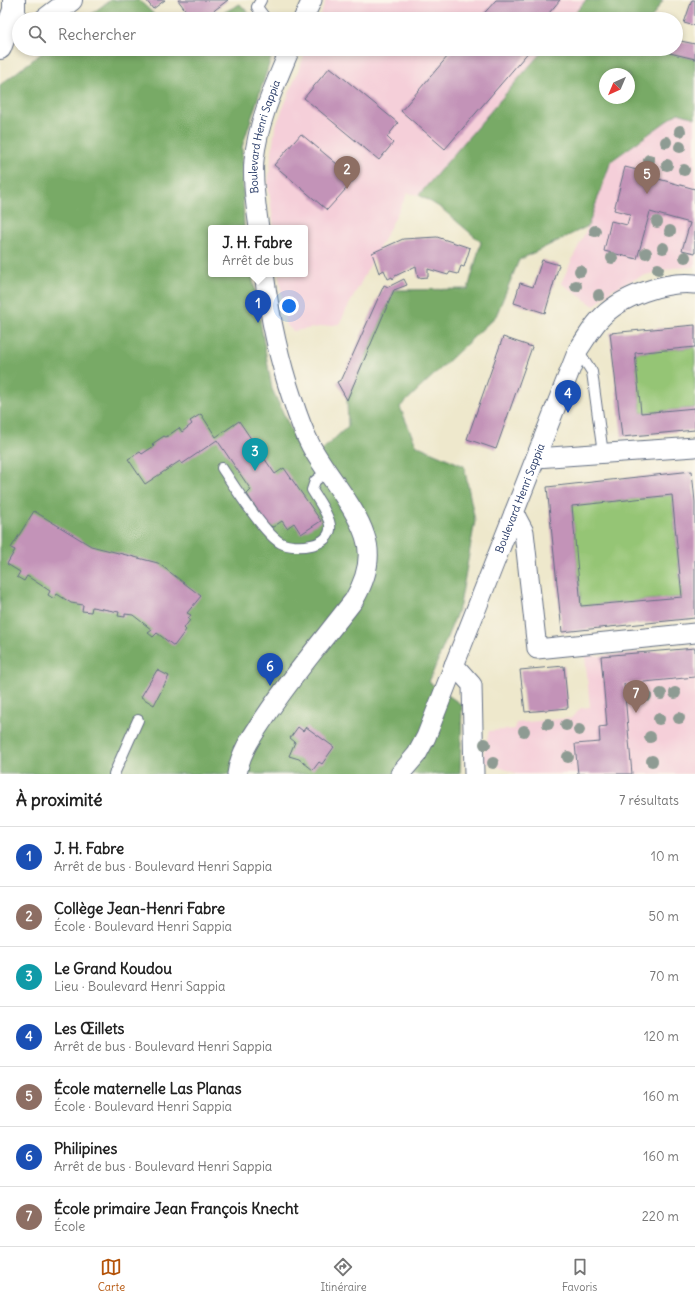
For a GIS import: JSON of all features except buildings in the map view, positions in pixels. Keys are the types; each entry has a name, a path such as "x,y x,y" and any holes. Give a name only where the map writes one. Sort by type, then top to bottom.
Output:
{"street":[{"path":"13,12 14,0"},
{"path":"55,12 71,0"},
{"path":"307,12 312,0"},
{"path":"0,48 12,15"},
{"path":"0,54 12,45"},
{"name":"Boulevard Henri Sappia","path":"259,225 254,161 261,122 287,56"},
{"path":"236,774 248,743 284,688 354,600 362,586 367,569 368,554 366,537 356,516 326,472 310,444 283,373 271,322 264,277"},
{"name":"Boulevard Henri Sappia","path":"400,774 417,754 454,666 578,350 600,319 616,306 654,288 672,284 695,284"},
{"path":"536,458 695,447"},
{"path":"514,513 524,532 538,649 695,633"},
{"path":"454,666 472,685 474,774"}],"lane":[{"path":"261,0 257,7 261,12"},
{"path":"578,350 592,372 603,454"},
{"path":"222,468 270,534 282,543 297,546 309,546 324,540 329,533 331,526 329,520 312,490 314,481 326,472"},
{"path":"114,774 138,720"}],"shaded area":[{"path":"326,0 586,0 576,12 322,12"},
{"path":"304,56 538,56 419,195 408,193 339,324 293,331 285,324 279,277 308,277 308,225 274,225 268,184 275,128"},
{"path":"678,113 695,118 695,267 673,268 642,276 613,289 594,306 561,283 588,226 611,162"},
{"path":"695,648 695,774 518,774 482,761 489,731 515,729 516,723 571,718 581,708 590,707 585,655 601,656"}],"green space":[{"path":"110,0 139,0 152,12 94,12"},
{"path":"586,0 663,0 655,12 576,12"},
{"path":"240,4 247,12 225,12"},
{"path":"38,56 272,56 242,147 244,225 208,225 208,277 253,277 272,389 307,464 348,426 347,400 394,290 468,289 481,242 441,208 419,195 538,56 683,56 695,59 695,118 678,113 611,161 588,226 519,260 496,316 400,407 416,445 464,466 475,521 460,605 429,682 462,705 460,774 0,774 0,85"},
{"path":"695,347 695,408 641,413 635,353"},
{"path":"672,495 682,597 581,606 572,506"}],"place":[{"name":"Collège Jean-Henri Fabre","path":"347,189"},
{"name":"École maternelle Las Planas","path":"647,194"},
{"name":"J. H. Fabre","path":"258,323"},
{"name":"Les Œillets","path":"568,413"},
{"name":"Le Grand Koudou","path":"255,471"},
{"name":"Philipines","path":"270,686"},
{"name":"École primaire Jean François Knecht","path":"636,713"}]}
